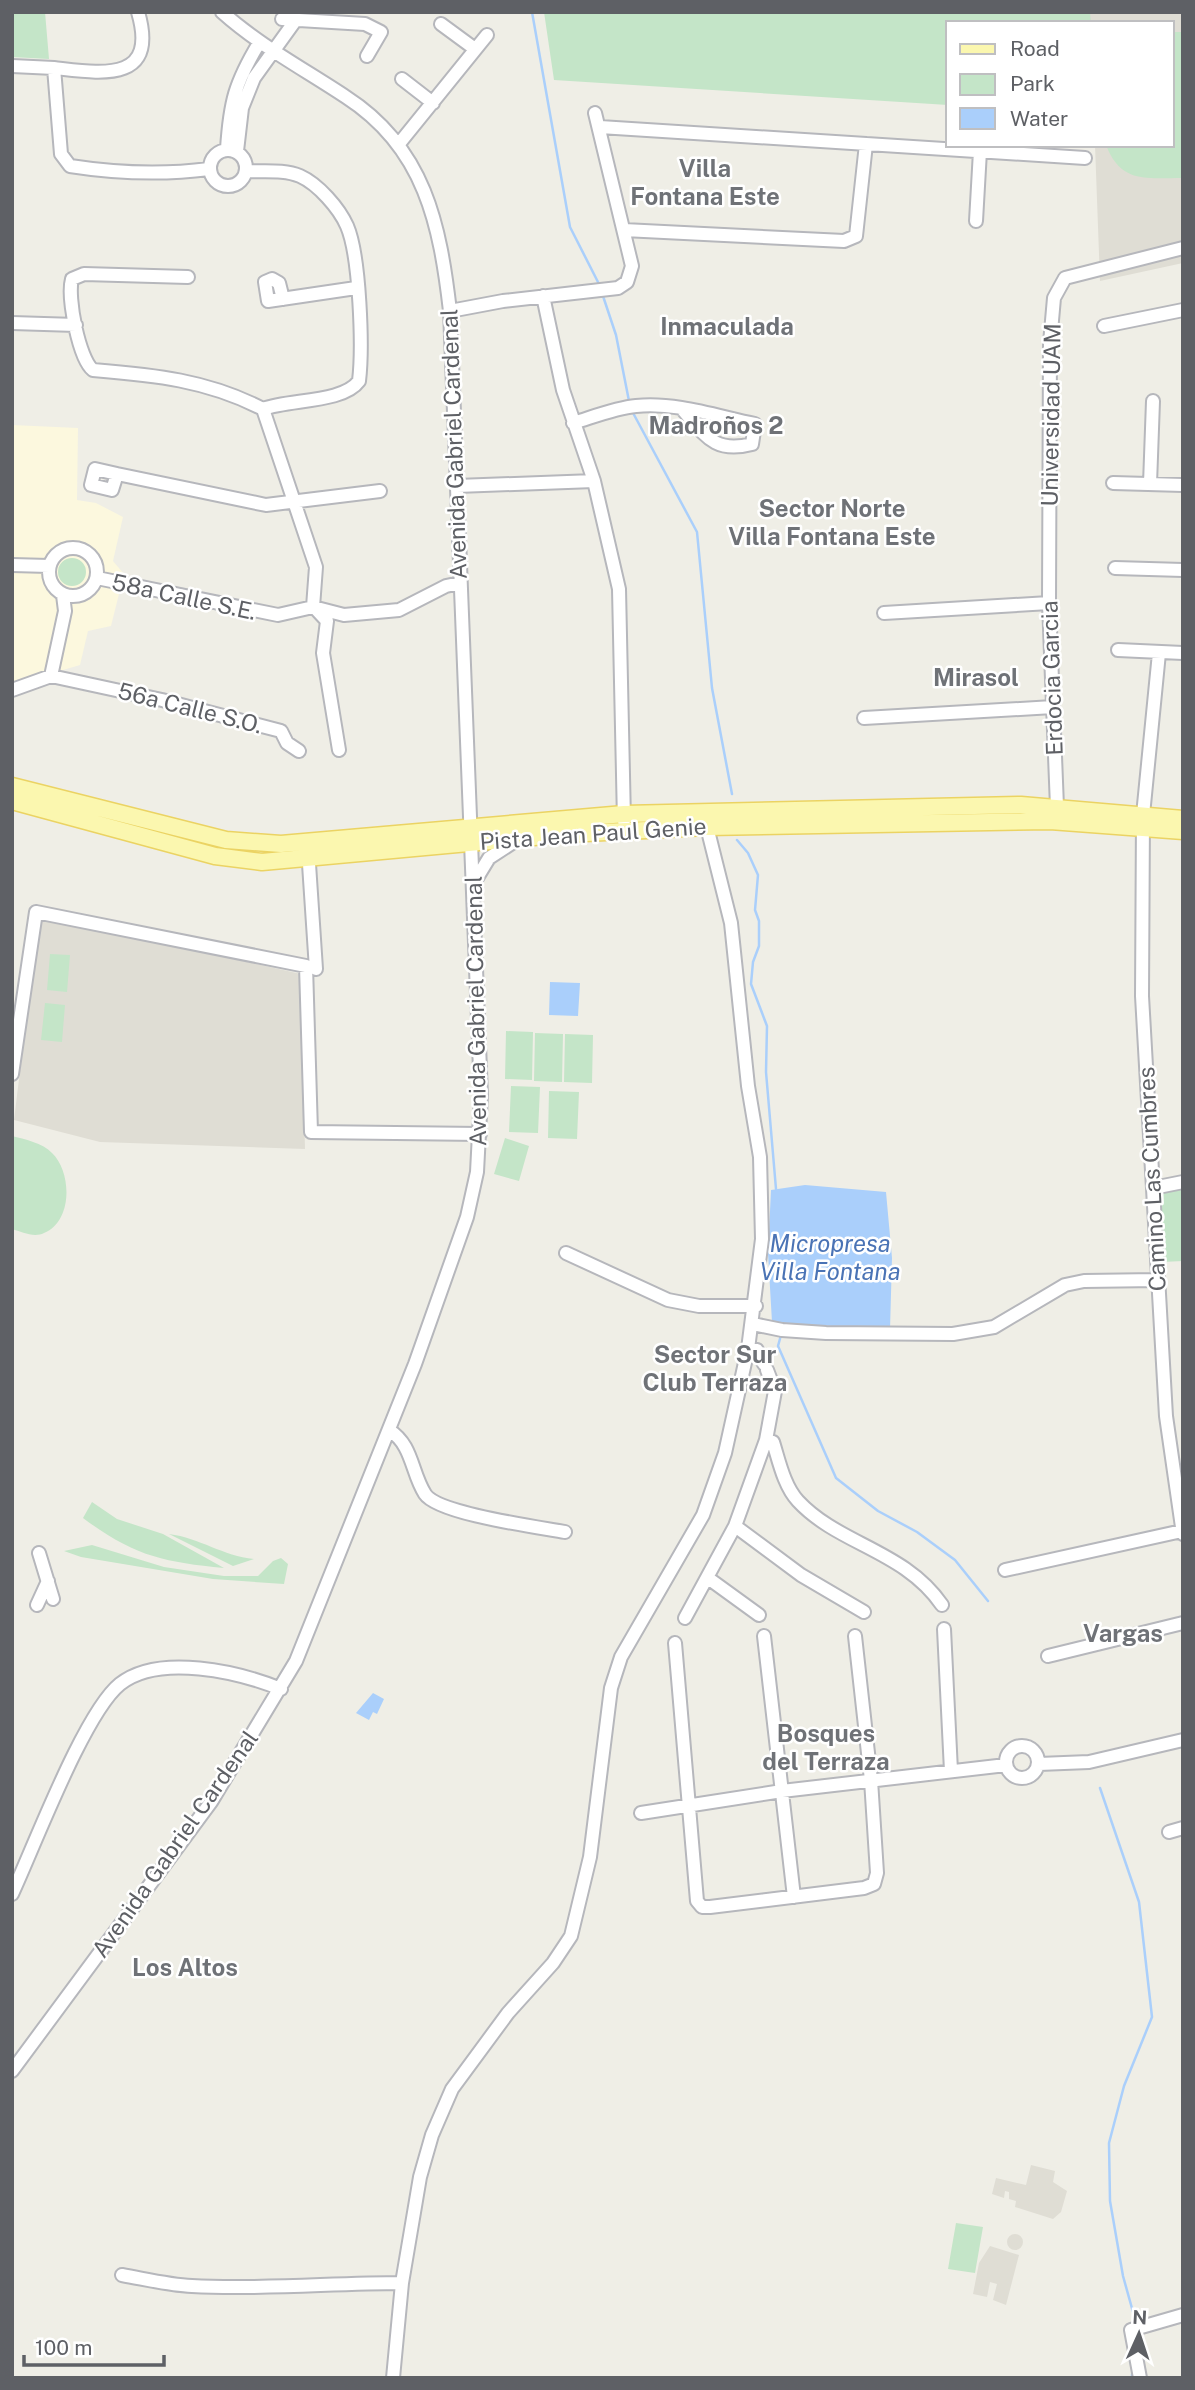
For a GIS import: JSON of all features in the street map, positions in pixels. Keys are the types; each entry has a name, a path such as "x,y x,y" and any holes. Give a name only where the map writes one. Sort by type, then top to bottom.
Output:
{"main road":[{"name":"Pista Jean Paul Genie","path":"12,786 226,840 254,844 624,822 707,827 1053,814"},
{"name":"Pista Jean Paul Genie","path":"12,801 215,856 262,862 307,860 472,833 524,838 676,812 791,810 1053,814 1143,822 1183,831"},
{"path":"676,812 699,819 707,827 714,818 762,816 791,810"},
{"name":"Pista Jean Paul Genie","path":"1143,822 1183,818"},
{"path":"1143,822 1183,824"}],"street":[{"path":"12,66 106,73 121,71 133,62 142,45 138,12"},
{"name":"Avenida Gabriel Cardenal","path":"12,2071 211,1802 296,1661 389,1430 467,1217 477,1172 480,1134 474,882 450,311 443,253 433,208 398,145 367,112 259,43 222,12"},
{"path":"232,150 242,108 254,78 288,20 365,24 381,32 367,56"},
{"path":"441,24 475,49"},
{"path":"398,145 486,34"},
{"path":"232,150 230,104 241,73 259,43"},
{"path":"54,68 61,153 70,166 124,171 185,172 209,169"},
{"path":"402,79 433,103"},
{"path":"450,311 543,296 618,288 627,282 632,266 595,113"},
{"path":"600,127 1085,158"},
{"path":"624,230 844,241 856,236 866,144"},
{"path":"232,150 244,158 246,171 243,179 226,186 215,181 209,169 213,155 232,150"},
{"path":"976,221 979,151"},
{"path":"246,171 301,176 329,201 348,228 356,288 359,381 353,390 343,394 280,403 263,409"},
{"name":"Universidad UAM","path":"1050,550 1050,343 1054,298 1065,278 1183,248"},
{"path":"188,277 84,274 72,278 70,285 76,325 85,364 93,370 173,376 243,398 263,409 316,567 313,607 327,621 323,653 339,750"},
{"path":"283,299 356,288"},
{"path":"543,296 554,354 573,423 594,481 619,589 624,822"},
{"path":"1104,326 1183,310"},
{"path":"12,323 76,325"},
{"path":"1150,484 1153,401"},
{"path":"573,423 628,407 663,405 755,424 752,443 732,449 710,441 682,409"},
{"path":"117,474 266,505 380,491"},
{"path":"457,486 594,481"},
{"path":"1113,483 1183,485"},
{"path":"75,548 83,550 95,562 97,579 87,592 71,597 63,595 50,583 49,566 58,552 75,548"},
{"name":"Erdocia Garcia","path":"1050,550 1053,814"},
{"path":"12,565 49,566"},
{"path":"1115,568 1183,569"},
{"name":"58a Calle S.E.","path":"97,579 256,613 278,615 313,607"},
{"path":"313,607 344,615 399,610 446,586 460,583"},
{"path":"12,690 51,676 65,611 63,595"},
{"path":"884,613 1049,603"},
{"path":"1118,650 1159,659 1183,653"},
{"name":"Camino Las Cumbres","path":"1159,659 1143,822 1142,1008 1166,1416 1182,1532"},
{"name":"56a Calle S.O.","path":"51,676 162,700 281,731 287,743 299,751"},
{"path":"864,718 1053,706"},
{"path":"393,2378 402,2283 420,2176 432,2135 452,2089 508,2013 553,1963 571,1936 590,1857 611,1688 621,1657 703,1515 725,1452 748,1349 756,1306 762,1239 760,1157 748,1086 732,923 707,827"},
{"path":"474,882 489,858 524,838"},
{"path":"308,842 307,860 316,969"},
{"path":"12,1074 36,912 306,965 312,1132 480,1134"},
{"path":"1153,1188 1183,1182"},
{"path":"566,1253 668,1300 699,1306 756,1306"},
{"path":"753,1324 826,1334 953,1334 994,1327 1065,1285 1084,1281 1157,1280"},
{"path":"685,1618 735,1526 766,1440 775,1391 757,1350 748,1349"},
{"path":"389,1430 403,1441 425,1494 433,1504 482,1517 565,1532"},
{"path":"766,1440 773,1442 783,1474 797,1500 815,1515 910,1570 942,1605"},
{"path":"735,1526 801,1575 864,1612"},
{"path":"1005,1570 1182,1532"},
{"path":"39,1553 53,1599"},
{"path":"708,1578 759,1615"},
{"path":"37,1605 48,1580"},
{"path":"1048,1656 1183,1623"},
{"path":"944,1629 951,1770"},
{"path":"764,1636 794,1897"},
{"path":"675,1643 687,1807 697,1901 702,1907 864,1888 874,1884 877,1873 871,1780 855,1636"},
{"path":"12,1894 89,1726 118,1685 133,1675 156,1669 179,1668 221,1672 281,1689"},
{"path":"1038,1764 1089,1762 1183,1741"},
{"path":"1026,1746 1037,1756 1038,1764 1035,1773 1027,1778 1018,1778 1010,1773 1006,1765 1011,1750 1026,1746"},
{"path":"641,1813 782,1791 1006,1765"},
{"path":"1169,1832 1183,1829"},
{"path":"122,2275 188,2286 266,2288 342,2283 402,2283"},
{"path":"1140,2378 1131,2330 1183,2315"}],"shaded area":[{"path":"1090,12 1183,12 1183,263 1100,281 1095,147 1174,147 1174,21 1090,21"},
{"path":"12,425 78,428 77,500 96,503 123,517 113,561 124,574 111,626 88,631 80,665 12,685"},
{"path":"39,916 301,974 305,1149 100,1142 14,1120"},
{"path":"1031,2165 1055,2171 1053,2182 1067,2191 1061,2212 1053,2219 1015,2207 1016,2201 1009,2199 1009,2192 1005,2191 1004,2198 992,2194 996,2178 1026,2185"},
{"path":"1012,2234 1018,2234 1023,2242 1021,2248 1012,2250 1007,2245 1007,2239"},
{"path":"990,2246 1019,2255 1006,2305 993,2300 997,2284 990,2282 987,2297 973,2294 979,2263"}],"green space":[{"path":"12,12 45,12 49,59 12,57"},
{"path":"544,12 1090,12 1091,21 946,21 946,105 554,80"},
{"path":"1174,32 1183,32 1183,178 1137,176 1127,173 1112,158 1107,147 1174,147"},
{"path":"72,558 82,562 86,572 82,582 72,586 62,582 58,572 62,562"},
{"path":"50,954 70,955 67,992 47,990"},
{"path":"45,1003 65,1005 62,1042 41,1040"},
{"path":"506,1031 533,1032 532,1080 505,1079"},
{"path":"535,1033 563,1034 562,1082 534,1081"},
{"path":"565,1034 593,1035 592,1083 564,1082"},
{"path":"511,1086 540,1087 538,1133 509,1132"},
{"path":"549,1091 579,1092 577,1139 548,1138"},
{"path":"12,1136 44,1147 59,1161 63,1172 66,1183 65,1207 53,1227 44,1233 28,1234 12,1229"},
{"path":"505,1138 529,1146 519,1181 494,1174"},
{"path":"1183,1186 1183,1261 1162,1262 1159,1191"},
{"path":"92,1502 117,1519 163,1534 224,1568 166,1560 118,1541 83,1518"},
{"path":"169,1534 232,1554 254,1559 233,1566"},
{"path":"92,1545 164,1567 224,1576 258,1576 273,1561 281,1558 288,1564 284,1584 213,1579 81,1557 64,1551"},
{"path":"956,2223 983,2227 975,2273 948,2269"}],"water":[{"path":"550,982 580,983 578,1016 549,1015"},
{"name":"Micropresa Villa Fontana","path":"805,1185 886,1192 892,1258 890,1330 772,1322 768,1253 771,1190"},
{"path":"373,1693 384,1699 377,1714 373,1712 369,1720 356,1713"}],"waterway":[{"path":"532,12 570,227 600,286"},
{"path":"602,293 616,335 629,401"},
{"path":"632,411 697,532 712,688 732,794"},
{"path":"737,840 748,853 758,875 755,910 759,921 759,946 753,962 751,984 767,1026 766,1072 776,1189"},
{"path":"781,1335 778,1346 836,1478 878,1511 917,1532 955,1560 988,1601"},
{"path":"1100,1788 1139,1902 1152,2017 1124,2086 1109,2143 1110,2201 1123,2276 1133,2312"}],"district":[{"name":"Villa Fontana Este","path":"705,183"},
{"name":"Inmaculada","path":"727,327"},
{"name":"Madroños 2","path":"716,426"},
{"name":"Sector Norte Villa Fontana Este","path":"832,523"},
{"name":"Mirasol","path":"976,678"},
{"name":"Sector Sur Club Terraza","path":"715,1369"},
{"name":"Vargas","path":"1123,1634"},
{"name":"Bosques del Terraza","path":"826,1748"},
{"name":"Los Altos","path":"185,1968"}]}
